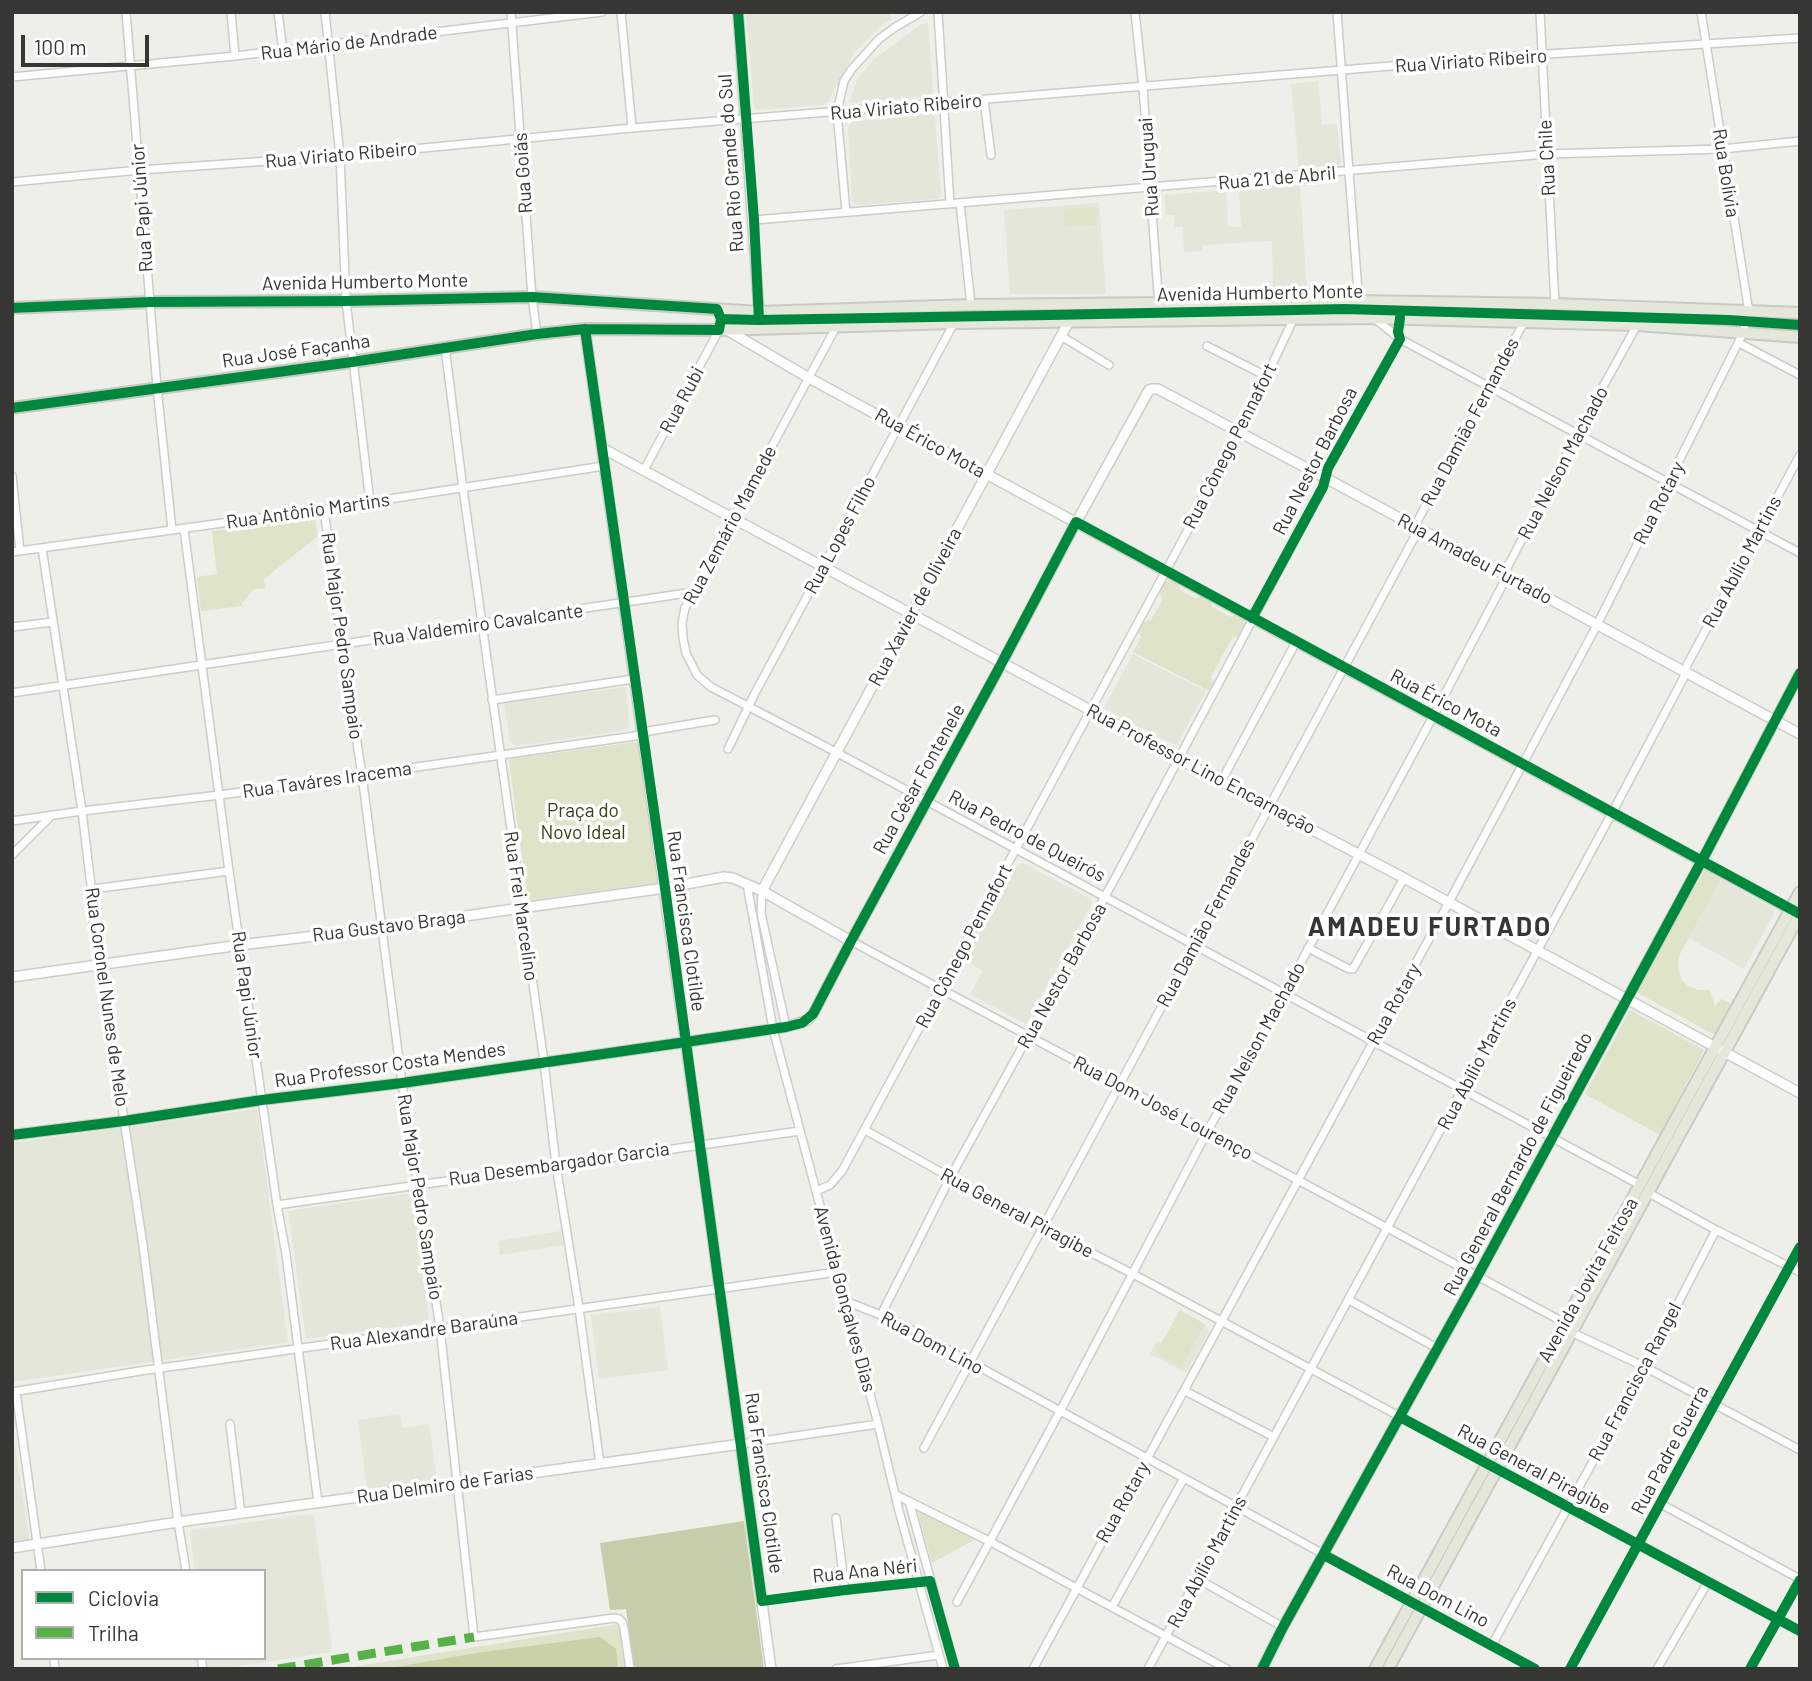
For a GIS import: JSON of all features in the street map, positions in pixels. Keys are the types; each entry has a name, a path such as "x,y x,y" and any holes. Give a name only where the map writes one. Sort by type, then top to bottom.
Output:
{"main road":[{"name":"Avenida Humberto Monte","path":"12,308 149,302 532,297 759,312 971,305 1359,301 1555,304 1800,313"},
{"name":"Avenida Humberto Monte","path":"585,329 1400,318 1637,325 1741,338 1800,337"},
{"name":"Rua José Façanha","path":"12,408 585,329"},
{"name":"Avenida Jovita Feitosa","path":"1388,1669 1417,1605 1492,1466 1796,913 1800,892"},
{"name":"Avenida Jovita Feitosa","path":"1375,1669 1417,1605"}],"street":[{"name":"Rua Papi Júnior","path":"126,12 149,302 172,530"},
{"path":"231,12 235,56"},
{"path":"278,12 282,51"},
{"path":"324,12 341,156 346,301 370,502"},
{"name":"Rua Goiás","path":"511,12 537,334"},
{"name":"Rua Mário de Andrade","path":"12,77 282,51 602,12"},
{"path":"621,12 632,128"},
{"name":"Rua Rio Grande do Sul","path":"738,12 759,312"},
{"path":"846,212 838,112 844,81 862,57 886,33 921,12"},
{"path":"938,12 950,204"},
{"name":"Rua Uruguai","path":"1135,12 1160,321"},
{"path":"1337,12 1360,318"},
{"name":"Rua Chile","path":"1539,12 1555,304"},
{"name":"Rua Bolívia","path":"1701,12 1749,312 1741,338"},
{"name":"Rua Viriato Ribeiro","path":"12,182 1501,57 1800,38"},
{"path":"984,100 991,155"},
{"name":"Rua 21 de Abril","path":"754,220 1547,154 1722,149 1800,141"},
{"path":"960,203 971,305"},
{"name":"Rua Cônego Pennafort","path":"817,1191 837,1179 865,1130 1240,433 1294,318"},
{"path":"1373,318 1400,339 1800,553"},
{"name":"Rua Nestor Barbosa","path":"881,1315 950,1178 1104,898 1323,487 1325,477 1400,339 1400,318"},
{"name":"Rua Damião Fernandes","path":"924,1448 1415,536 1418,520 1524,322"},
{"name":"Rua Lopes Filho","path":"727,749 954,323"},
{"name":"Rua Xavier de Oliveira","path":"762,891 1068,323"},
{"name":"Rua Nelson Machado","path":"957,1601 1433,716 1504,582 1505,575 1577,434 1637,325"},
{"name":"Rua Zemário Mamede","path":"748,706 711,687 696,675 686,653 682,623 685,608 836,327"},
{"name":"Rua Francisca Clotilde","path":"585,329 701,1145 771,1669"},
{"name":"Rua Érico Mota","path":"722,329 1796,913"},
{"name":"Rua Rubi","path":"644,470 722,329"},
{"path":"1061,336 1109,365"},
{"path":"1741,338 1800,375"},
{"name":"Rua Rotary","path":"1033,1669 1524,764 1741,338"},
{"path":"1206,345 1266,376"},
{"name":"Rua Frei Marcelino","path":"445,347 556,1165 600,1464"},
{"name":"Rua Amadeu Furtado","path":"1149,390 1158,389 1325,477 1800,734"},
{"name":"Rua César Fontenele","path":"773,1029 802,1023 813,1014 1149,390"},
{"name":"Rua Professor Lino Encarnação","path":"601,448 1800,1093"},
{"name":"Rua Abílio Martins","path":"1148,1669 1538,951 1682,681 1684,672 1758,530 1800,455"},
{"name":"Rua Antônio Martins","path":"16,551 604,467"},
{"path":"12,476 16,551"},
{"name":"Rua Major Pedro Sampaio","path":"324,509 402,1083 440,1328 474,1637 619,1619 624,1628 630,1669"},
{"name":"Rua Papi Júnior","path":"184,529 229,871 286,1254 318,1503"},
{"name":"Rua Coronel Nunes de Melo","path":"42,548 145,1258 186,1569"},
{"name":"Rua Valdemiro Cavalcante","path":"12,693 694,592"},
{"path":"12,627 52,622"},
{"path":"1221,782 1296,642"},
{"name":"Rua General Bernardo de Figueiredo","path":"1262,1669 1477,1277 1800,673"},
{"path":"492,700 634,679"},
{"name":"Rua Pedro de Queirós","path":"748,706 1552,1138 1716,1230 1800,1272"},
{"name":"Rua Taváres Iracema","path":"12,821 220,795 642,735 649,731 715,720"},
{"path":"12,855 51,815"},
{"path":"93,889 229,871"},
{"name":"Rua Gustavo Braga","path":"12,977 382,928 665,888 724,877 733,878 762,891"},
{"path":"1308,948 1353,969 1404,878"},
{"name":"Avenida Gonçalves Dias","path":"747,884 786,1027"},
{"name":"Avenida Gonçalves Dias","path":"762,891 759,926 773,1029 878,1424 898,1511 943,1669"},
{"name":"Rua Dom José Lourenço","path":"762,891 1568,1328 1800,1450"},
{"name":"Rua Professor Costa Mendes","path":"12,1135 402,1083 773,1029"},
{"name":"Rua General Piragibe","path":"865,1130 1042,1228 1133,1274 1800,1631"},
{"name":"Rua Desembargador Garcia","path":"277,1205 800,1131"},
{"name":"Rua Francisca Rangel","path":"1492,1645 1645,1367 1716,1230"},
{"name":"Rua Padre Guerra","path":"1570,1669 1800,1247"},
{"name":"Rua Alexandre Baraúna","path":"14,1392 837,1272"},
{"path":"1349,1300 1437,1348"},
{"name":"Rua Dom Lino","path":"845,1301 881,1315 970,1362 1535,1669"},
{"path":"1185,1391 1274,1437"},
{"path":"14,1392 41,1569"},
{"path":"230,1424 241,1514"},
{"name":"Rua Delmiro de Farias","path":"12,1548 178,1522 878,1424"},
{"path":"1112,1607 1184,1478"},
{"path":"896,1496 989,1541 1227,1669"},
{"path":"909,1501 955,1669"},
{"path":"1661,1504 1800,1580 1751,1669"},
{"path":"836,1518 845,1590"},
{"path":"1198,1578 1283,1627"},
{"name":"Rua Ana Néri","path":"762,1601 930,1581"},
{"path":"1657,1669 1708,1582"},
{"path":"836,1669 939,1655"}],"shaded area":[{"path":"746,12 888,12 892,19 883,24 854,53 828,102 823,105 759,110 754,107"},
{"path":"928,23 933,92 930,96 851,103 857,80 873,60 920,25"},
{"path":"1318,81 1322,125 1337,124 1341,162 1339,165 1299,168 1291,84"},
{"path":"929,113 935,117 941,194 937,199 857,205 852,201 848,127 853,121"},
{"path":"1300,184 1307,292 1273,293 1272,241 1203,245 1203,251 1184,252 1183,227 1174,227 1174,215 1166,215 1164,195 1226,190 1228,227 1241,227 1239,189"},
{"path":"1099,203 1106,294 1010,294 1004,210"},
{"path":"1133,654 1206,691 1177,744 1172,744 1104,708"},
{"path":"626,687 630,728 627,730 516,746 510,742 504,703"},
{"path":"1023,863 1091,899 1092,903 1026,1024 970,994 983,971 965,960 1017,865"},
{"path":"1721,879 1774,909 1744,969 1689,938"},
{"path":"257,1109 288,1342 12,1382 12,1143"},
{"path":"413,1193 429,1322 306,1339 288,1211"},
{"path":"561,1231 563,1245 500,1255 498,1241"},
{"path":"660,1307 668,1370 599,1379 591,1315"},
{"path":"1180,1310 1206,1325 1209,1332 1186,1373 1150,1354 1157,1341 1162,1343"},
{"path":"400,1414 402,1428 429,1424 437,1480 367,1489 358,1420"},
{"path":"12,1427 30,1543 12,1545"},
{"path":"311,1514 314,1516 332,1648 330,1652 220,1669 208,1667 207,1660 266,1660 266,1569 195,1569 190,1533 192,1530"},
{"path":"744,1521 764,1669 634,1669 626,1609 610,1610 600,1543"},
{"path":"600,1637 616,1649 618,1669 384,1669 483,1652"}],"green space":[{"path":"1096,207 1097,225 1065,227 1064,209"},
{"path":"315,518 318,536 264,579 265,588 254,589 242,606 201,611 197,577 217,574 212,531"},
{"path":"1170,580 1178,584 1180,590 1196,599 1201,596 1210,601 1212,607 1231,617 1237,615 1246,623 1239,636 1232,638 1211,677 1213,683 1209,691 1133,652 1141,638 1138,630 1143,622 1151,620 1163,599 1159,592 1163,583"},
{"name":"Praça do Novo Ideal","path":"636,742 657,883 530,900 509,762 511,759"},
{"path":"1705,870 1721,879 1679,956 1678,967 1681,979 1688,986 1698,990 1710,990 1715,1006 1721,999 1732,1004 1717,1033 1713,1034 1636,992"},
{"path":"1630,1010 1704,1050 1660,1135 1585,1094"},
{"path":"1180,1310 1205,1324 1181,1367 1156,1353"},
{"path":"921,1510 976,1539 932,1563 918,1513"},
{"path":"619,1624 625,1669 339,1669"}],"marked path":[{"path":"278,1669 474,1637"}],"cycle path":[{"path":"738,12 759,320"},
{"path":"12,308 150,302 532,297 717,309 721,319 719,330 585,329 537,334 12,408"},
{"path":"721,319 1345,309 1729,320 1800,325"},
{"path":"1252,618 1323,487 1328,468 1400,339 1400,318"},
{"path":"585,329 665,888 762,1601 930,1581 955,1669"},
{"path":"12,1135 402,1083 802,1023 813,1014 1076,522 1800,914"},
{"path":"1262,1669 1477,1277 1800,673"},
{"path":"1570,1669 1800,1247"},
{"path":"1400,1417 1800,1631"},
{"path":"1324,1555 1535,1669"},
{"path":"1750,1669 1800,1580"}],"district":[{"name":"AMADEU FURTADO","path":"1430,927"}]}
